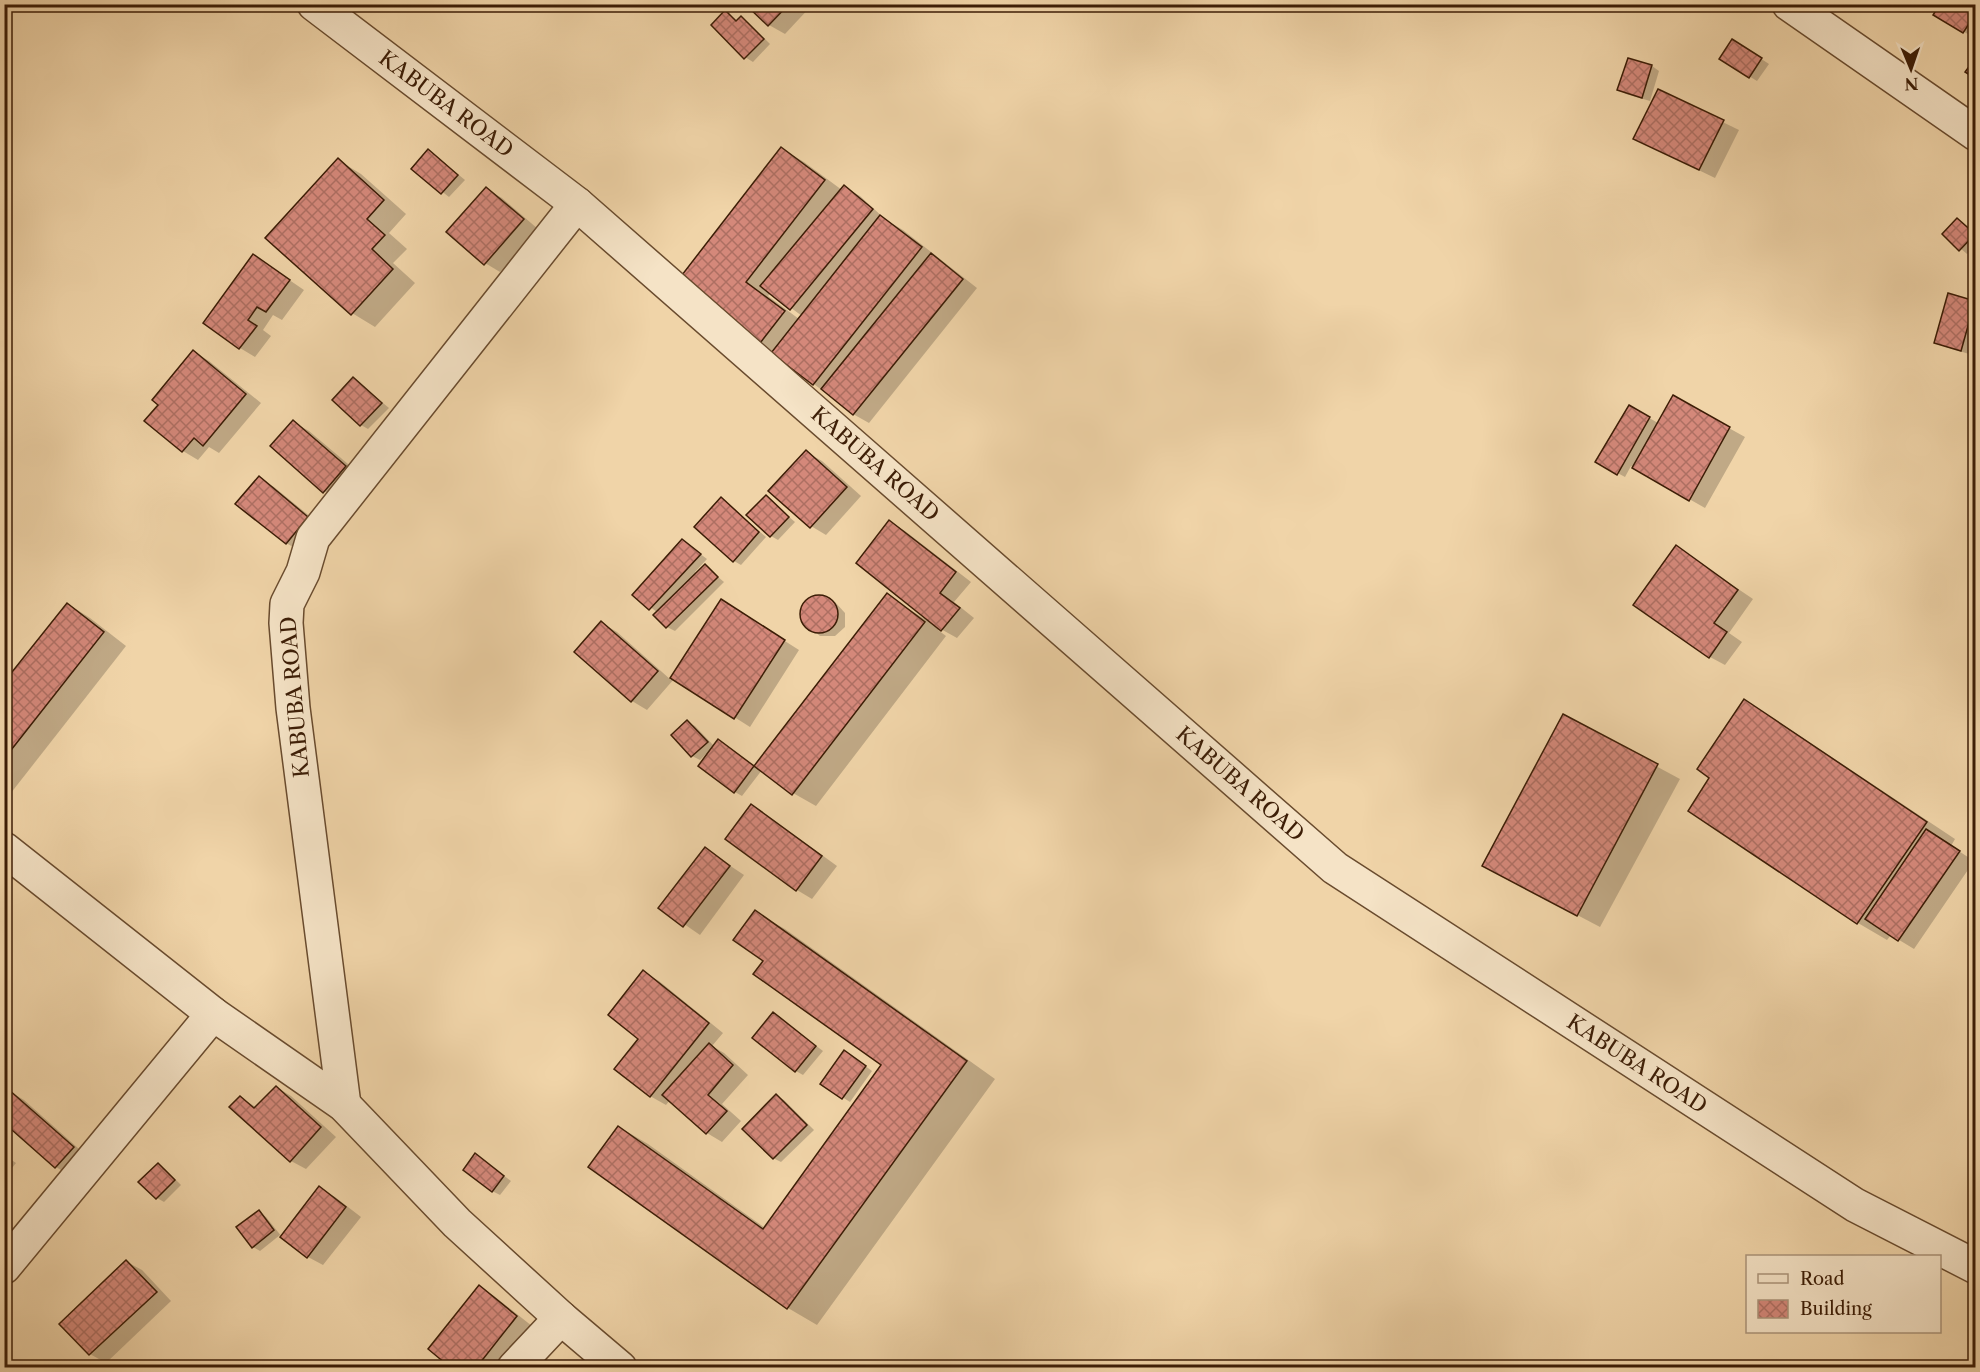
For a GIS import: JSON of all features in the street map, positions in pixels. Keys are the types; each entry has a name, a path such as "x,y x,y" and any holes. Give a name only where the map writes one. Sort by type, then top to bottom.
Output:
{"street":[{"name":"KABUBA ROAD","path":"314,4 577,204 1335,868 1855,1205 1976,1268"},
{"path":"1789,4 1976,134"},
{"name":"KABUBA ROAD","path":"344,1105 293,708 286,623 287,604 303,572 313,538 577,204"},
{"path":"4,849 213,1014 344,1105 457,1223 561,1318 620,1368"},
{"path":"4,1267 213,1014"},
{"path":"514,1368 561,1318"}],"building":[{"path":"745,4 789,4 768,26"},
{"path":"1940,4 1976,4 1976,13 1963,33 1933,15"},
{"path":"725,10 736,21 741,16 764,39 744,59 711,25"},
{"path":"1732,39 1762,58 1749,78 1719,59"},
{"path":"1976,57 1976,79 1965,72"},
{"path":"1628,58 1652,65 1642,98 1617,90"},
{"path":"1658,89 1724,120 1699,170 1633,139"},
{"path":"781,147 825,180 746,282 785,311 757,347 675,284"},
{"path":"428,149 458,175 441,194 411,169"},
{"path":"338,158 384,200 367,219 385,235 372,249 393,269 351,315 265,238"},
{"path":"844,185 873,209 790,310 760,286"},
{"path":"486,187 524,219 484,265 446,232"},
{"path":"880,215 922,247 813,385 771,353"},
{"path":"1957,218 1975,234 1959,251 1942,234"},
{"path":"931,253 963,279 853,415 821,389"},
{"path":"253,254 290,280 266,312 257,307 248,320 257,326 239,349 203,323"},
{"path":"1948,293 1975,301 1961,351 1934,343"},
{"path":"193,350 246,394 203,446 194,438 182,452 144,421 158,405 152,400"},
{"path":"353,377 382,403 360,426 332,400"},
{"path":"1673,395 1730,427 1689,501 1632,468"},
{"path":"1629,405 1650,417 1617,475 1595,462"},
{"path":"293,420 346,466 323,493 270,446"},
{"path":"806,450 847,487 810,528 768,491"},
{"path":"259,476 308,517 286,544 235,504"},
{"path":"766,495 789,517 770,537 746,515"},
{"path":"721,497 759,532 733,562 694,527"},
{"path":"889,520 956,572 940,593 960,608 941,631 856,563"},
{"path":"682,539 701,554 649,610 632,595"},
{"path":"1676,545 1738,590 1714,623 1727,632 1709,658 1633,605"},
{"path":"705,564 718,577 666,628 653,615"},
{"path":"887,593 925,622 792,795 754,766"},
{"path":"819,595 832,601 838,614 832,627 819,633 806,627 800,614 806,601"},
{"path":"721,599 785,640 734,719 670,678"},
{"path":"67,603 104,632 4,759 4,682"},
{"path":"601,621 658,671 631,702 574,652"},
{"path":"1744,699 1927,822 1857,924 1688,811 1709,778 1697,769"},
{"path":"1563,714 1658,764 1577,916 1482,866"},
{"path":"687,720 708,742 691,757 671,735"},
{"path":"718,739 754,766 734,793 698,766"},
{"path":"751,804 822,856 796,891 725,839"},
{"path":"1926,829 1960,851 1898,941 1865,919"},
{"path":"705,847 730,866 683,927 658,908"},
{"path":"755,910 967,1061 787,1309 588,1167 618,1126 763,1229 881,1065 753,974 763,961 733,940"},
{"path":"643,970 709,1023 650,1097 614,1069 638,1039 608,1015"},
{"path":"773,1012 816,1046 795,1072 752,1038"},
{"path":"709,1043 733,1065 708,1095 727,1111 706,1134 662,1095"},
{"path":"844,1050 866,1066 842,1099 820,1084"},
{"path":"276,1086 321,1127 290,1162 229,1107 240,1096 254,1108"},
{"path":"8,1089 74,1147 55,1168 4,1123 4,1093"},
{"path":"776,1094 807,1125 773,1159 742,1129"},
{"path":"475,1153 504,1176 492,1192 463,1170"},
{"path":"158,1163 175,1180 156,1199 138,1182"},
{"path":"319,1186 346,1207 307,1258 280,1237"},
{"path":"259,1210 274,1230 252,1248 236,1227"},
{"path":"126,1260 157,1292 89,1355 59,1324"},
{"path":"479,1285 517,1316 476,1368 451,1368 428,1349"}]}
